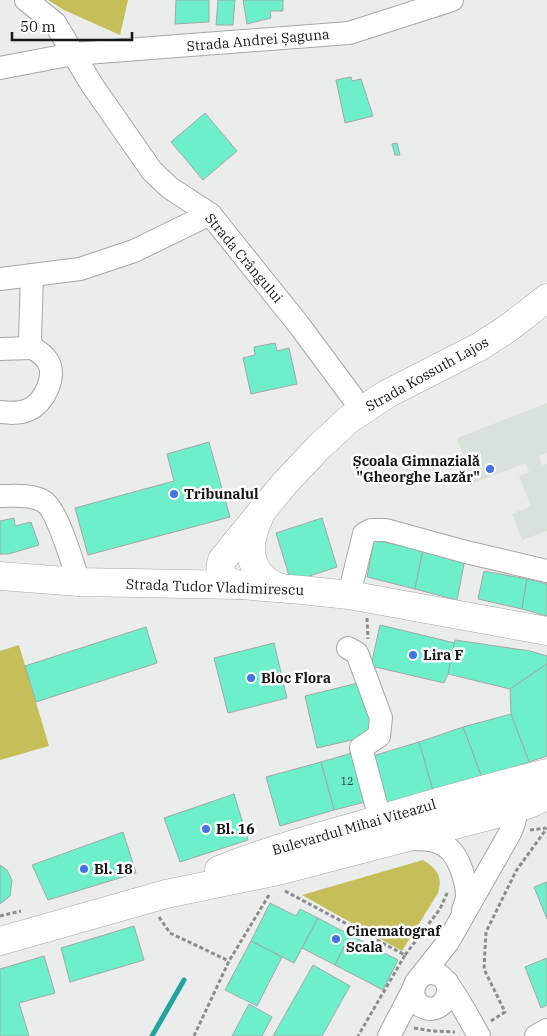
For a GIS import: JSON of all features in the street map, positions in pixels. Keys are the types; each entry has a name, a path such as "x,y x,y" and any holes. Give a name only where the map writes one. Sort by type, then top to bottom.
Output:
{"main road":[{"name":"Strada Kossuth Lajos","path":"169,584 191,579 208,571 318,448 362,410 418,377 478,347 506,329 547,298"},
{"name":"Strada Kossuth Lajos","path":"270,500 255,527 250,546 251,557 260,575 273,586 281,588"},
{"name":"Strada Kossuth Lajos","path":"235,542 222,560 220,572 228,582 240,585"},
{"name":"Strada Tudor Vladimirescu","path":"0,576 79,582 240,585 281,588 348,595 547,632"},
{"name":"Bulevardul Mihai Viteazul","path":"0,942 162,911 268,873 400,839 513,795 547,773"},
{"name":"Bulevardul Mihai Viteazul","path":"162,911 239,862 467,793 547,796"}],"street":[{"name":"Strada Crângului","path":"26,0 56,22 92,85 152,171 170,188 210,214 299,325 362,410"},
{"name":"Strada Andrei Șaguna","path":"0,68 73,54 349,33 452,0"},
{"path":"0,278 80,269 134,251 210,214"},
{"path":"32,275 30,338 32,348"},
{"path":"0,349 32,348 40,352 48,361 50,368 48,390 40,402 29,410 16,413 0,412"},
{"path":"0,496 26,497 43,501 50,508 57,519 79,582"},
{"path":"348,595 364,534 371,530 386,530 466,552 547,571"},
{"path":"348,648 356,653 381,718 379,736 362,748 380,819"},
{"path":"392,1030 429,990 448,942 510,833 516,818 513,795"},
{"path":"400,839 424,839 437,842 448,848 460,866 465,882 467,896 462,917"},
{"path":"429,990 474,1028"},
{"path":"429,990 474,1028"},
{"path":"536,1036 547,1030"}],"path":[{"path":"505,1012 484,969 486,932 516,871 547,828"},
{"path":"358,1036 405,955 440,909 451,885"},
{"path":"280,888 405,955"},
{"path":"194,1036 229,961 271,890 262,892"},
{"path":"162,911 170,933 229,961"}],"shaded area":[{"path":"48,0 128,0 120,35 64,10"},
{"name":"Școala Gimnazială \"Gheorghe Lazăr\"","path":"547,403 547,453 539,456 542,465 547,464 547,531 522,540 512,514 531,506 519,476 529,472 526,463 474,483 457,438"},
{"path":"19,645 49,746 0,760 0,651"},
{"path":"423,860 438,874 440,882 438,893 402,951 302,895"}],"building":[{"path":"176,0 209,0 209,22 175,24"},
{"path":"218,0 235,0 233,25 216,25"},
{"path":"243,0 283,0 283,11 270,11 271,18 247,24"},
{"path":"351,77 352,81 361,79 373,116 345,123 336,80"},
{"path":"205,113 237,151 203,180 171,142"},
{"path":"397,143 400,155 395,155 392,144"},
{"path":"275,343 277,351 289,348 297,384 251,394 243,358 255,355 254,347"},
{"name":"Tribunalul","path":"209,442 230,517 88,555 75,508 174,481 167,454"},
{"path":"14,518 15,526 31,522 39,545 9,554 0,554 0,521"},
{"path":"322,518 337,567 291,582 276,533"},
{"path":"374,540 423,550 415,589 367,577"},
{"path":"423,550 465,559 457,600 415,589"},
{"path":"484,571 527,579 522,609 478,599"},
{"path":"527,579 547,584 547,616 522,609"},
{"name":"Lira F","path":"380,625 455,643 444,683 371,666"},
{"path":"146,627 157,663 36,702 25,666"},
{"path":"455,640 530,651 547,656 547,664 510,689 448,674"},
{"name":"Bloc Flora","path":"274,643 287,698 228,713 214,658"},
{"path":"547,664 547,756 529,762 511,714 510,689"},
{"path":"362,682 374,735 317,748 305,696"},
{"path":"511,714 529,762 482,778 463,727"},
{"path":"463,727 482,778 434,794 419,742"},
{"path":"419,742 434,794 386,810 369,757"},
{"path":"359,751 373,800 334,810 321,762"},
{"path":"321,762 334,810 280,826 266,777"},
{"name":"Bl. 16","path":"234,794 248,840 180,862 164,818"},
{"name":"Bl. 18","path":"123,832 136,873 48,900 32,865"},
{"path":"0,865 7,870 12,880 10,896 0,904"},
{"path":"547,882 547,919 534,887"},
{"path":"270,903 296,916 300,909 318,918 294,963 251,941"},
{"path":"318,918 350,935 335,965 302,948"},
{"path":"134,926 144,960 70,982 61,948"},
{"path":"350,935 398,960 383,990 335,965"},
{"path":"251,941 282,957 257,1006 225,990"},
{"path":"44,956 55,993 19,1003 29,1036 0,1036 0,969"},
{"path":"547,958 547,1005 541,1008 525,967"},
{"path":"313,965 350,986 322,1036 273,1036"},
{"path":"249,1004 272,1017 262,1036 232,1036"}],"waterway":[{"path":"152,1036 184,980"}],"place":[{"name":"Școala Gimnazială \"Gheorghe Lazăr\"","path":"490,469"},
{"name":"Tribunalul","path":"174,494"},
{"name":"Lira F","path":"413,655"},
{"name":"Bloc Flora","path":"251,678"},
{"name":"Bl. 16","path":"206,829"},
{"name":"Bl. 18","path":"84,869"},
{"name":"Cinematograf Scala","path":"336,939"}]}
